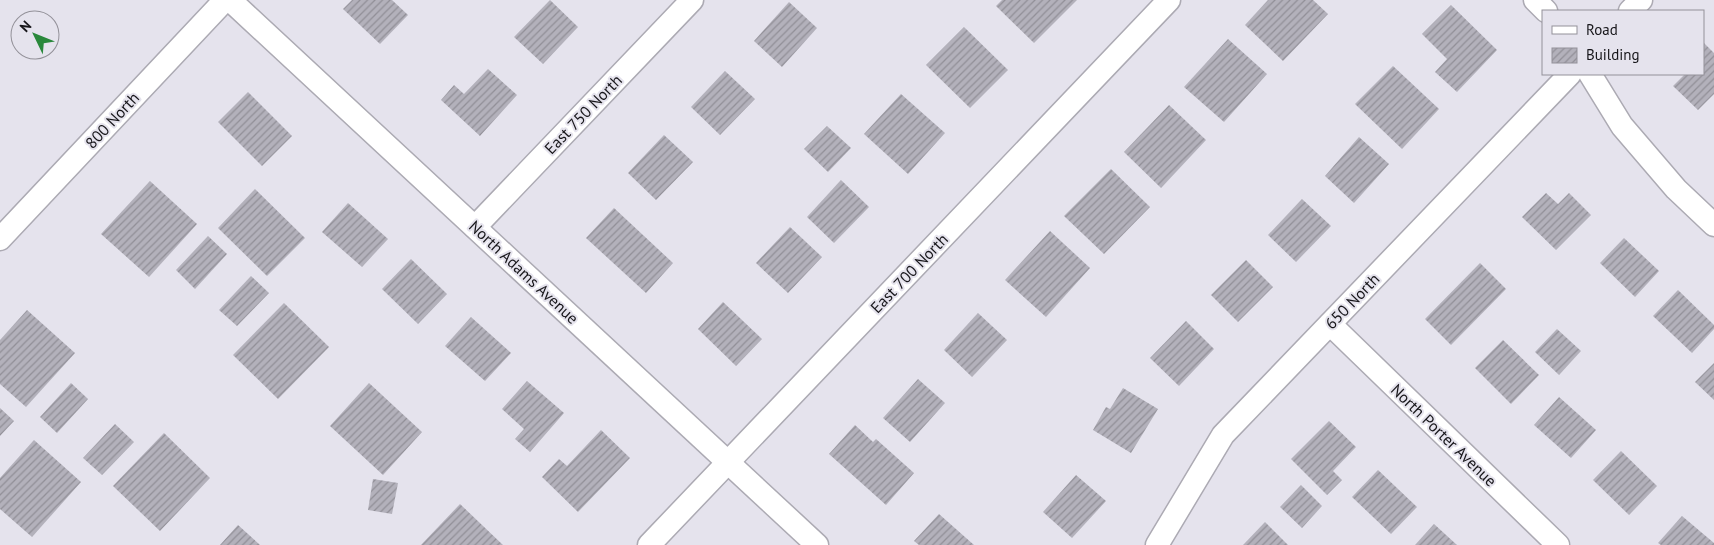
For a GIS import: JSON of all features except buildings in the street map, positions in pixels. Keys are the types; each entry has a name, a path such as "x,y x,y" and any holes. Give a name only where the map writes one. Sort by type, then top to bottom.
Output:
{"street":[{"name":"800 North","path":"0,239 224,0"},
{"name":"North Adams Avenue","path":"230,0 817,545"},
{"name":"East 750 North","path":"475,227 692,0"},
{"name":"East 700 North","path":"649,545 1169,0"},
{"path":"1534,0 1545,10"},
{"path":"1631,10 1641,0"},
{"name":"650 North","path":"1157,545 1223,435 1569,75"},
{"path":"1591,75 1622,126 1676,189 1714,225"},
{"name":"North Porter Avenue","path":"1330,324 1558,545"}]}
